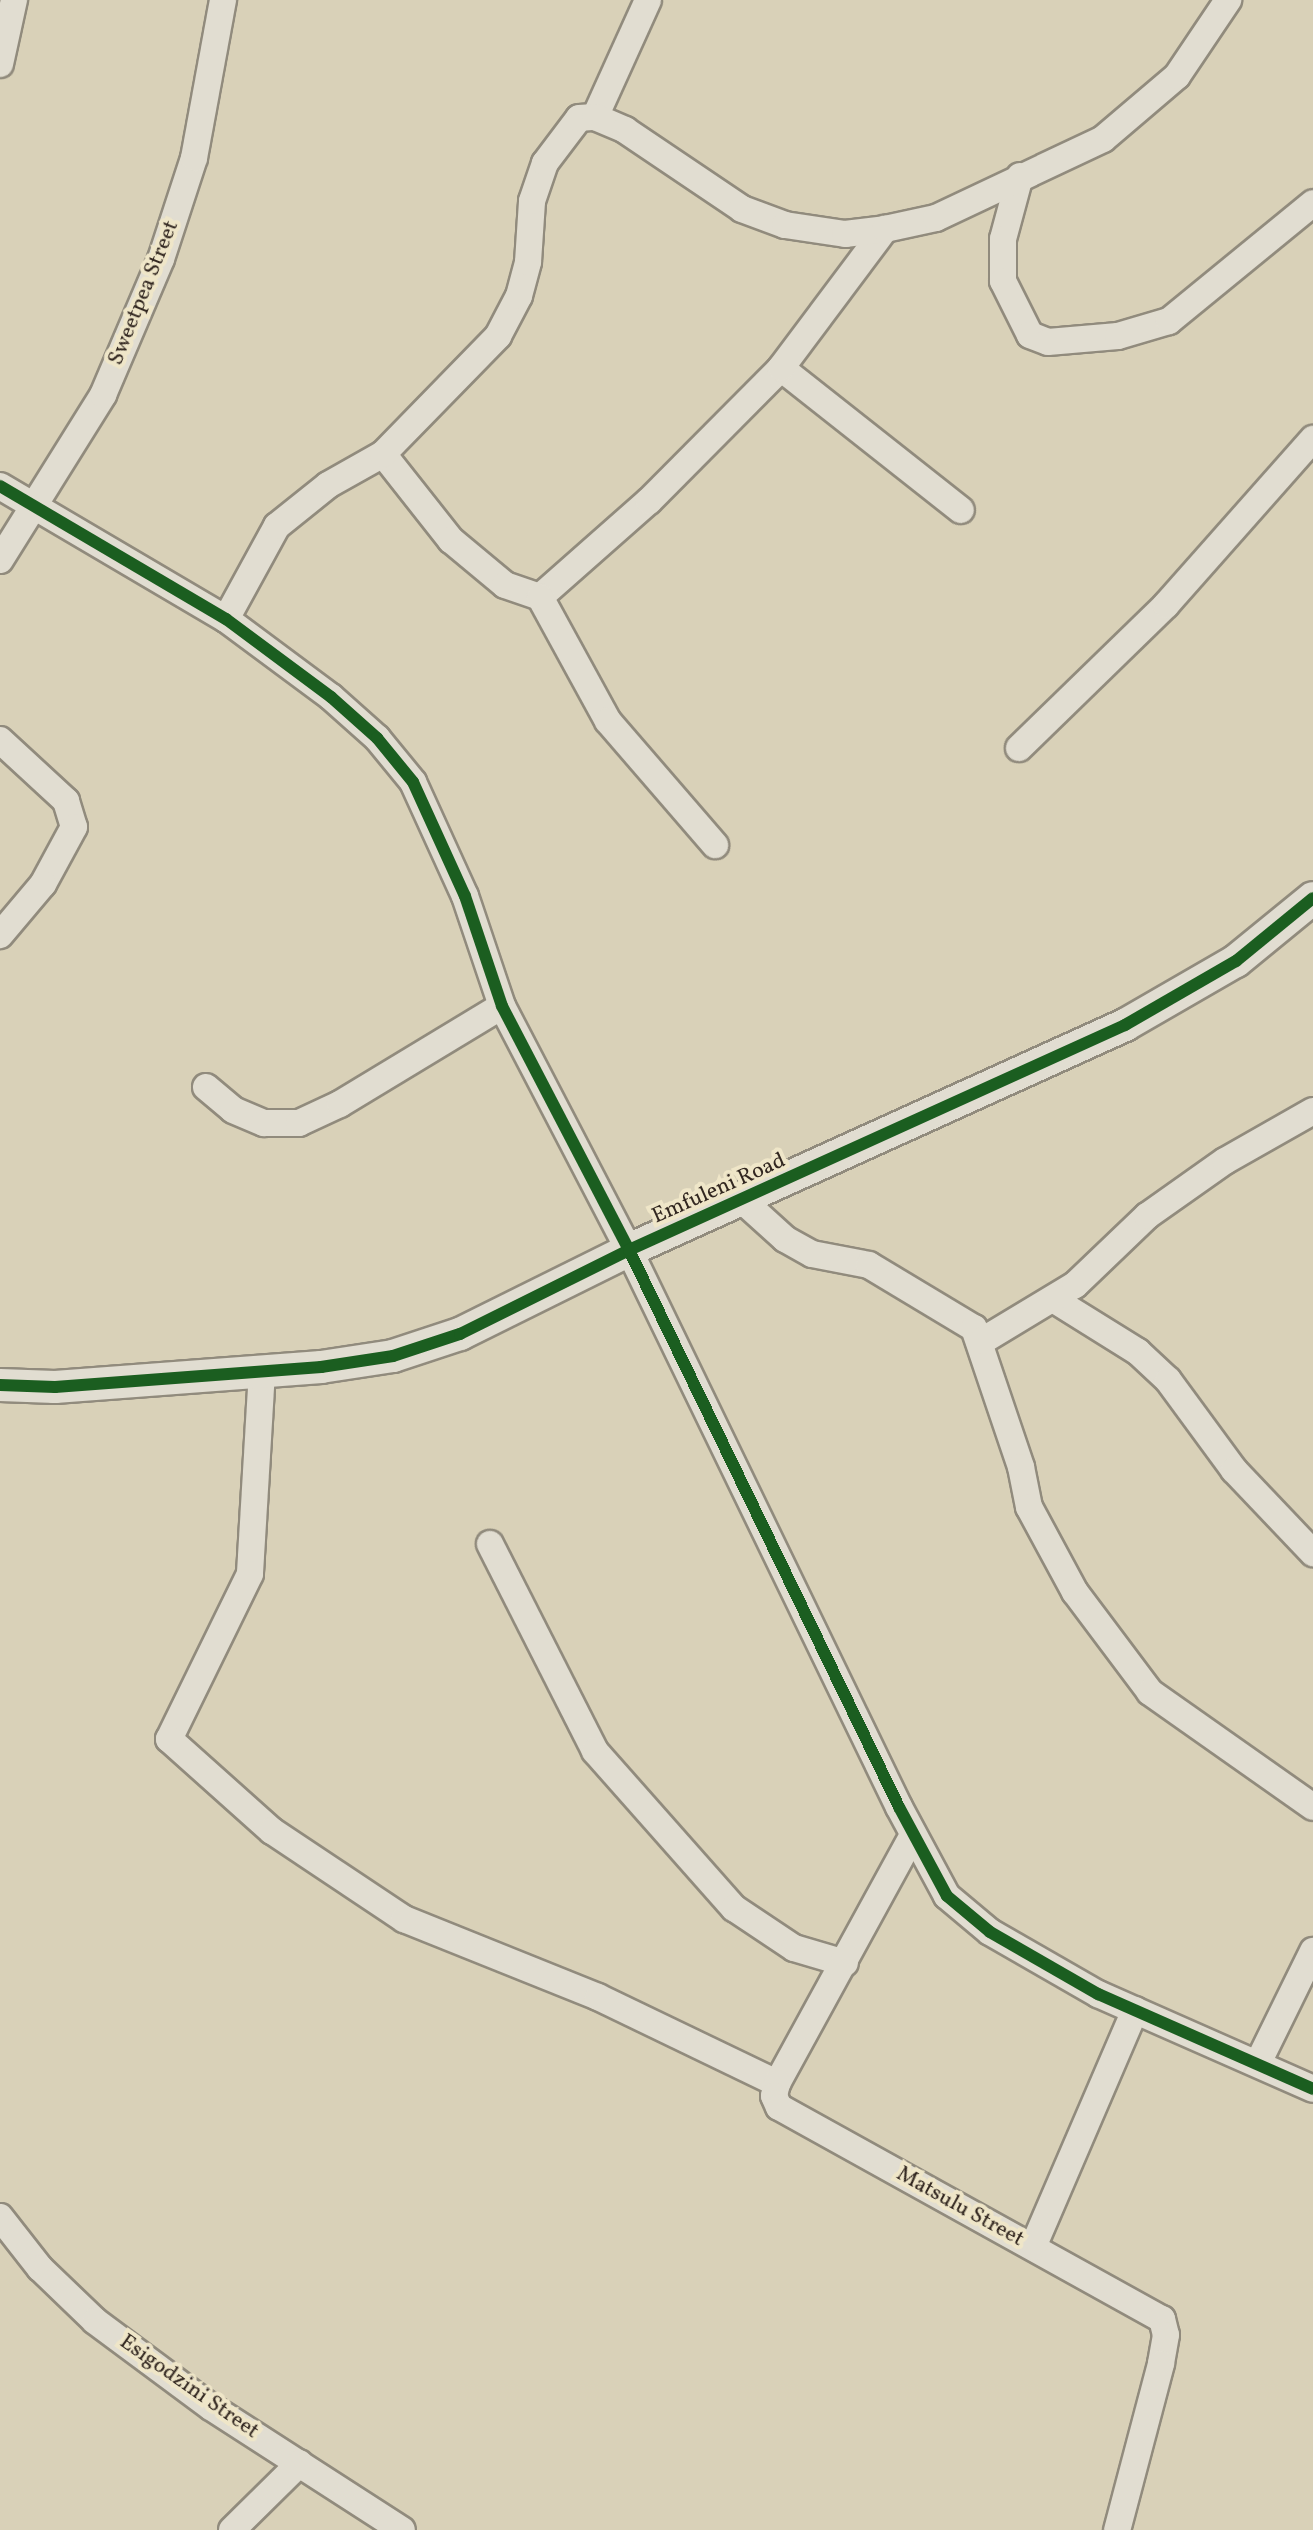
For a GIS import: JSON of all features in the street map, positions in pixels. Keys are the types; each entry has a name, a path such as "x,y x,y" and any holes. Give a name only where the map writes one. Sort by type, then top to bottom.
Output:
{"street":[{"path":"0,64 14,0"},
{"name":"Sweetpea Street","path":"0,560 103,395 161,259 194,158 223,0"},
{"path":"595,117 648,0"},
{"path":"226,619 277,526 328,485 383,454 498,336 519,296 528,262 532,201 545,163 579,118 595,117 625,130 742,209 785,225 845,234 885,229 936,218 1103,139 1152,103 1177,76 1228,0"},
{"path":"1020,176 1003,239 1003,281 1030,335 1048,342 1118,336 1169,321 1313,203"},
{"path":"540,597 649,501 781,368 885,229"},
{"path":"781,368 961,510"},
{"path":"1019,748 1166,605 1313,439"},
{"path":"383,454 451,540 505,585 540,597 608,721 715,845"},
{"path":"0,486 33,509 226,619 331,697 377,738 413,782 460,884 502,1006 629,1250 913,1835 947,1896 972,1920 1135,2010 1313,2089"},
{"path":"0,740 66,801 74,827 43,884 0,935"},
{"name":"Emfuleni Road","path":"0,1385 55,1387 262,1371 393,1356 434,1343 629,1250 1125,1025 1236,961 1313,898"},
{"path":"206,1087 233,1110 253,1119 299,1123 340,1104 502,1006"},
{"path":"982,1341 1075,1285 1147,1216 1225,1161 1313,1111"},
{"path":"742,1200 785,1239 812,1254 869,1265 947,1308 982,1341 1029,1507 1075,1592 1150,1692 1313,1807"},
{"path":"1053,1299 1138,1352 1168,1380 1234,1470 1313,1553"},
{"path":"262,1371 250,1574 169,1739 272,1831 404,1919 598,1997 777,2083 913,1835"},
{"path":"490,1544 595,1751 734,1908 794,1948 845,1963"},
{"path":"1258,2063 1313,1951"},
{"path":"1033,2247 1135,2010"},
{"name":"Matsulu Street","path":"777,2083 779,2107 1162,2319 1166,2335 1161,2364 1117,2530"},
{"name":"Esigodzini Street","path":"0,2217 40,2268 95,2321 211,2407 402,2530"},
{"path":"232,2530 300,2463"}],"cycle path":[{"path":"0,486 226,619 331,697 377,738 413,782 465,896 502,1006 629,1250 899,1807 947,1896 990,1932 1098,1994 1313,2089"},
{"path":"0,1385 55,1387 321,1367 393,1356 460,1334 629,1250 1125,1025 1236,961 1313,898"}]}
